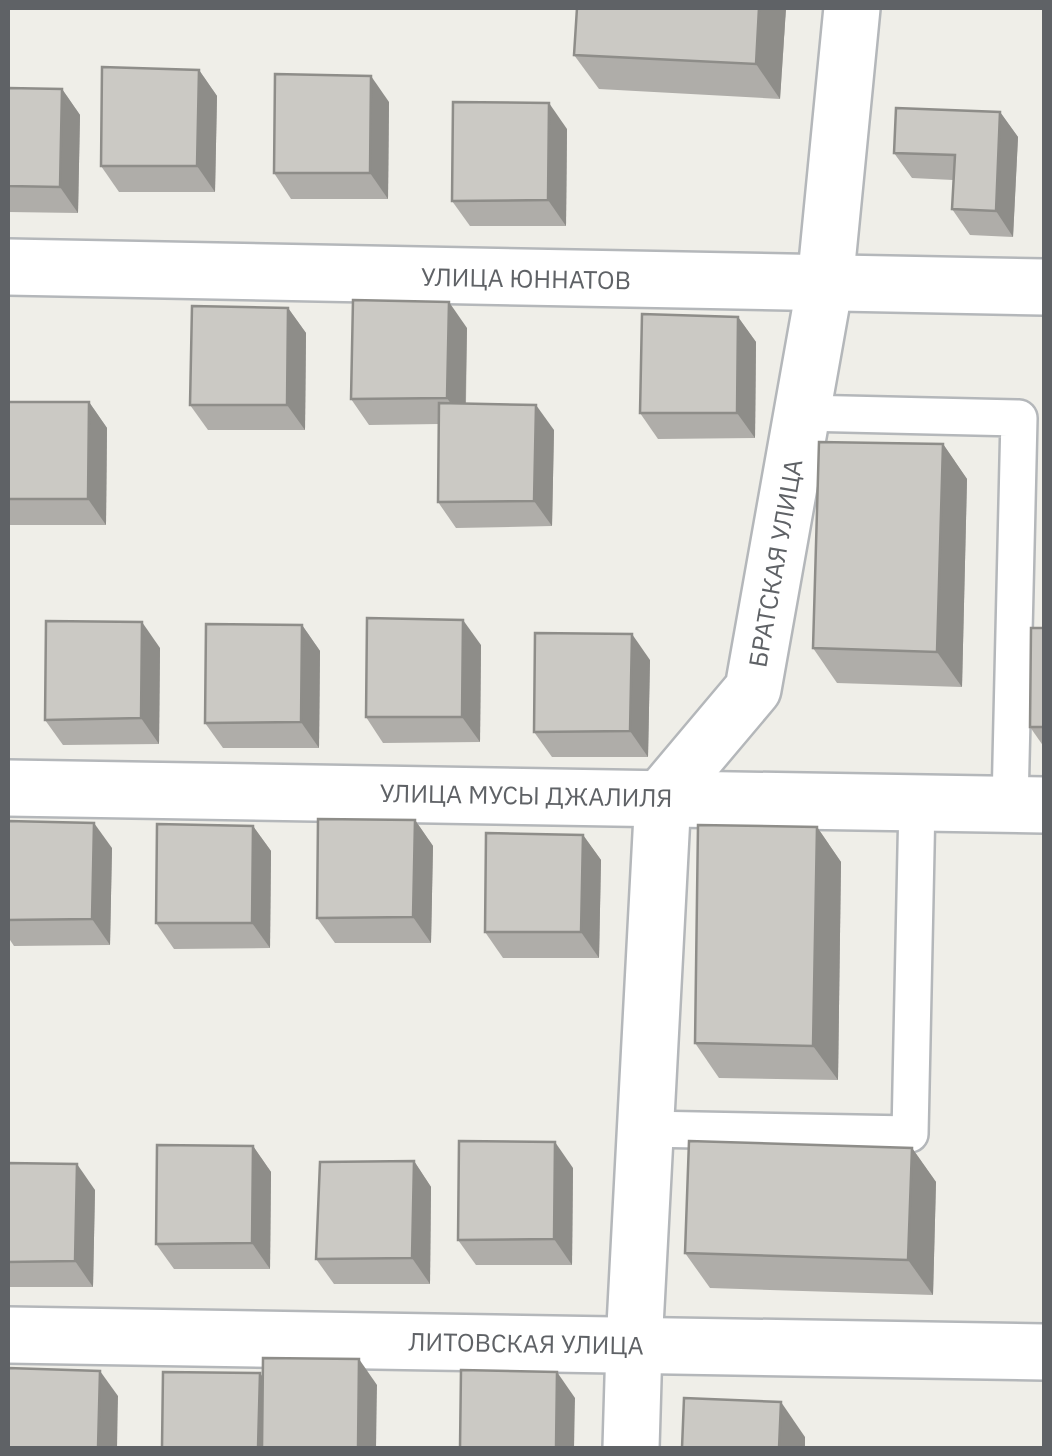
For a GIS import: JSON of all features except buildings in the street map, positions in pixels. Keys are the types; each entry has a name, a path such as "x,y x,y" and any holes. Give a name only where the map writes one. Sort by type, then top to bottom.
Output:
{"street":[{"name":"БРАТСКАЯ УЛИЦА","path":"663,796 753,689 825,284 852,8"},
{"name":"УЛИЦА ЮННАТОВ","path":"8,266 1044,286"},
{"name":"УЛИЦА МУСЫ ДЖАЛИЛЯ","path":"8,788 1027,804"},
{"path":"632,1448 644,1128 663,796"},
{"name":"ЛИТОВСКАЯ УЛИЦА","path":"8,1335 1044,1352"}],"lane":[{"path":"802,413 1018,418 1027,804"},
{"path":"644,1128 910,1134 918,802"}]}
